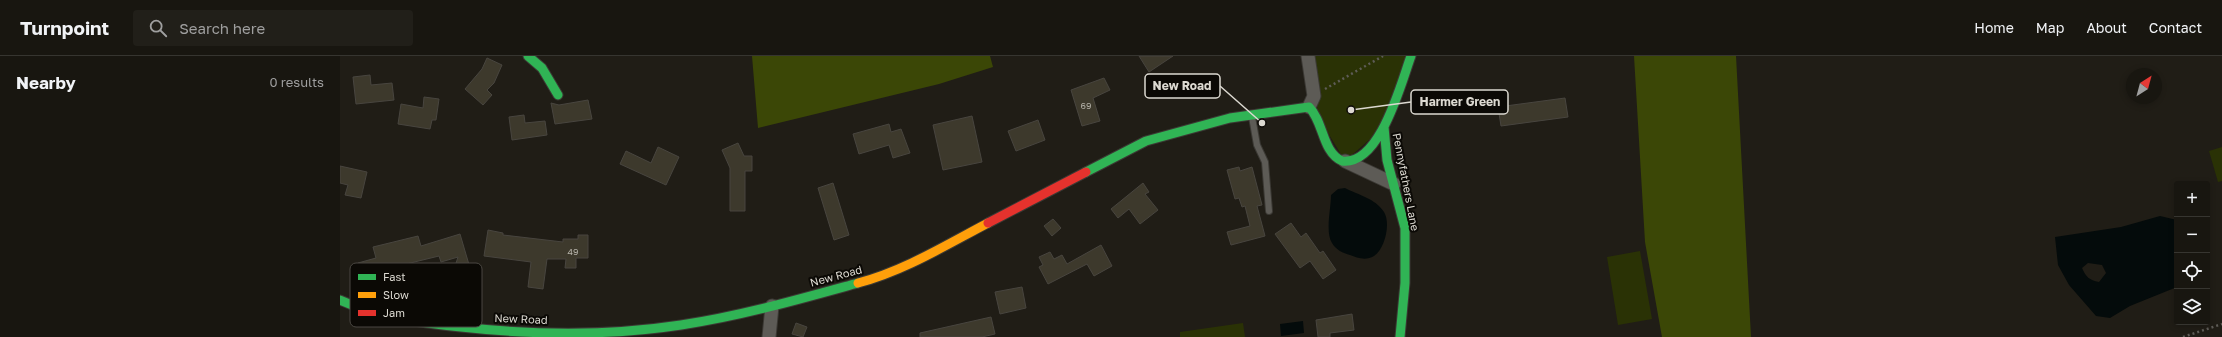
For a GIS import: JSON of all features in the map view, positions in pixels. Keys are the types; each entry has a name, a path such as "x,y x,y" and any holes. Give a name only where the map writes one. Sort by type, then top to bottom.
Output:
{"street":[{"path":"528,56 542,68 558,95"},
{"path":"1308,56 1312,102 1330,150 1337,158 1394,184"},
{"path":"1345,161 1352,159 1371,147 1384,127 1411,56"},
{"name":"New Road","path":"461,327 489,330 555,332 613,331 681,325 772,306 873,279 925,256 1146,141 1230,118 1312,102"},
{"name":"Pennyfathers Lane","path":"1384,127 1387,160 1405,228 1405,283 1400,337"},
{"name":"New Road","path":"340,300 350,305"},
{"path":"770,337 772,306"}],"lane":[{"path":"1252,114 1258,145 1265,162 1269,211"}],"path":[{"path":"1312,102 1383,56"},
{"path":"2183,337 2222,324"}],"green space":[{"path":"752,56 990,56 993,67 939,84 758,128"},
{"path":"1308,56 1411,56 1384,127 1345,161 1319,118"},
{"path":"1634,56 1736,56 1751,337 1662,337 1645,242"},
{"path":"2222,147 2222,181 2218,182 2209,151"},
{"path":"1640,251 1652,319 1618,325 1607,257"},
{"path":"1243,323 1245,337 1180,337 1180,332"}],"shaded area":[{"path":"1345,188 1376,203 1384,212 1386,217 1387,229 1384,242 1378,253 1371,258 1359,258 1342,252 1332,243 1330,238 1329,227 1331,195 1338,189"},
{"path":"2160,216 2174,219 2174,288 2130,306 2110,318 2096,316 2069,285 2058,265 2055,237 2121,227","holes":["2088,263 2102,265 2106,273 2099,282 2088,278 2082,268"]},
{"path":"1303,321 1304,333 1281,336 1280,324"}],"building":[{"path":"1139,56 1173,56 1149,72"},
{"path":"487,58 502,65 494,83 487,90 492,95 483,105 465,89 482,69"},
{"path":"370,75 371,85 392,83 394,100 356,104 353,77"},
{"path":"1104,78 1110,90 1093,98 1100,121 1082,126 1071,90"},
{"path":"424,97 439,99 436,120 432,120 430,129 398,124 401,104 423,108"},
{"path":"1565,98 1568,117 1501,126 1498,107"},
{"path":"588,100 592,119 555,124 551,103 559,105"},
{"path":"524,115 525,123 545,121 547,135 512,140 509,117"},
{"path":"972,116 982,162 943,170 933,125"},
{"path":"1038,120 1045,140 1016,151 1008,131"},
{"path":"889,124 891,132 901,129 910,153 893,158 889,145 859,154 853,134"},
{"path":"738,143 744,156 752,156 752,171 745,171 745,211 730,211 730,168 722,150"},
{"path":"658,147 679,157 666,185 620,164 626,151 651,163"},
{"path":"340,166 367,172 361,198 345,195 348,185 340,183"},
{"path":"1239,167 1240,171 1252,167 1262,205 1257,206 1265,236 1231,245 1227,232 1250,226 1245,206 1242,207 1239,198 1235,199 1227,170"},
{"path":"833,183 849,235 834,240 818,188"},
{"path":"1143,183 1149,192 1145,194 1158,210 1140,224 1129,209 1118,218 1111,209"},
{"path":"1053,219 1061,228 1052,236 1044,226"},
{"path":"1291,223 1301,237 1306,233 1320,253 1323,251 1336,270 1323,279 1310,261 1300,268 1275,234"},
{"path":"488,230 503,233 503,235 563,242 563,239 578,239 578,235 588,235 588,258 576,258 576,268 565,268 566,259 547,259 543,289 528,287 531,262 484,256"},
{"path":"460,234 469,263 456,263 458,257 441,262 439,256 410,263 358,263 376,258 373,247 418,236 421,246"},
{"path":"1101,245 1112,266 1094,276 1087,264 1048,284 1039,267 1043,265 1039,257 1050,252 1054,259 1062,255 1067,264"},
{"path":"1022,287 1026,308 1000,314 995,292"},
{"path":"1352,314 1354,330 1330,333 1330,337 1318,337 1316,320"},
{"path":"991,317 995,334 982,337 920,337 920,333"},
{"path":"796,323 807,327 803,337 792,334"}],"traffic: fast":[{"path":"528,56 542,68 558,95"},
{"path":"1086,172 1146,141 1230,118 1309,107 1318,120 1327,144 1335,157 1342,161 1355,159 1367,150 1378,137 1395,102 1411,56"},
{"path":"1384,127 1387,160 1405,228 1405,283 1400,337"},
{"path":"463,327 543,333 599,333 654,329 726,317 770,307 858,283"},
{"path":"340,300 350,304"}],"traffic: slow":[{"path":"858,283 908,265 988,223"}],"traffic: jam":[{"path":"988,223 1086,172"}],"place":[{"name":"Harmer Green","path":"1351,110"},
{"name":"New Road","path":"1262,123"}]}
